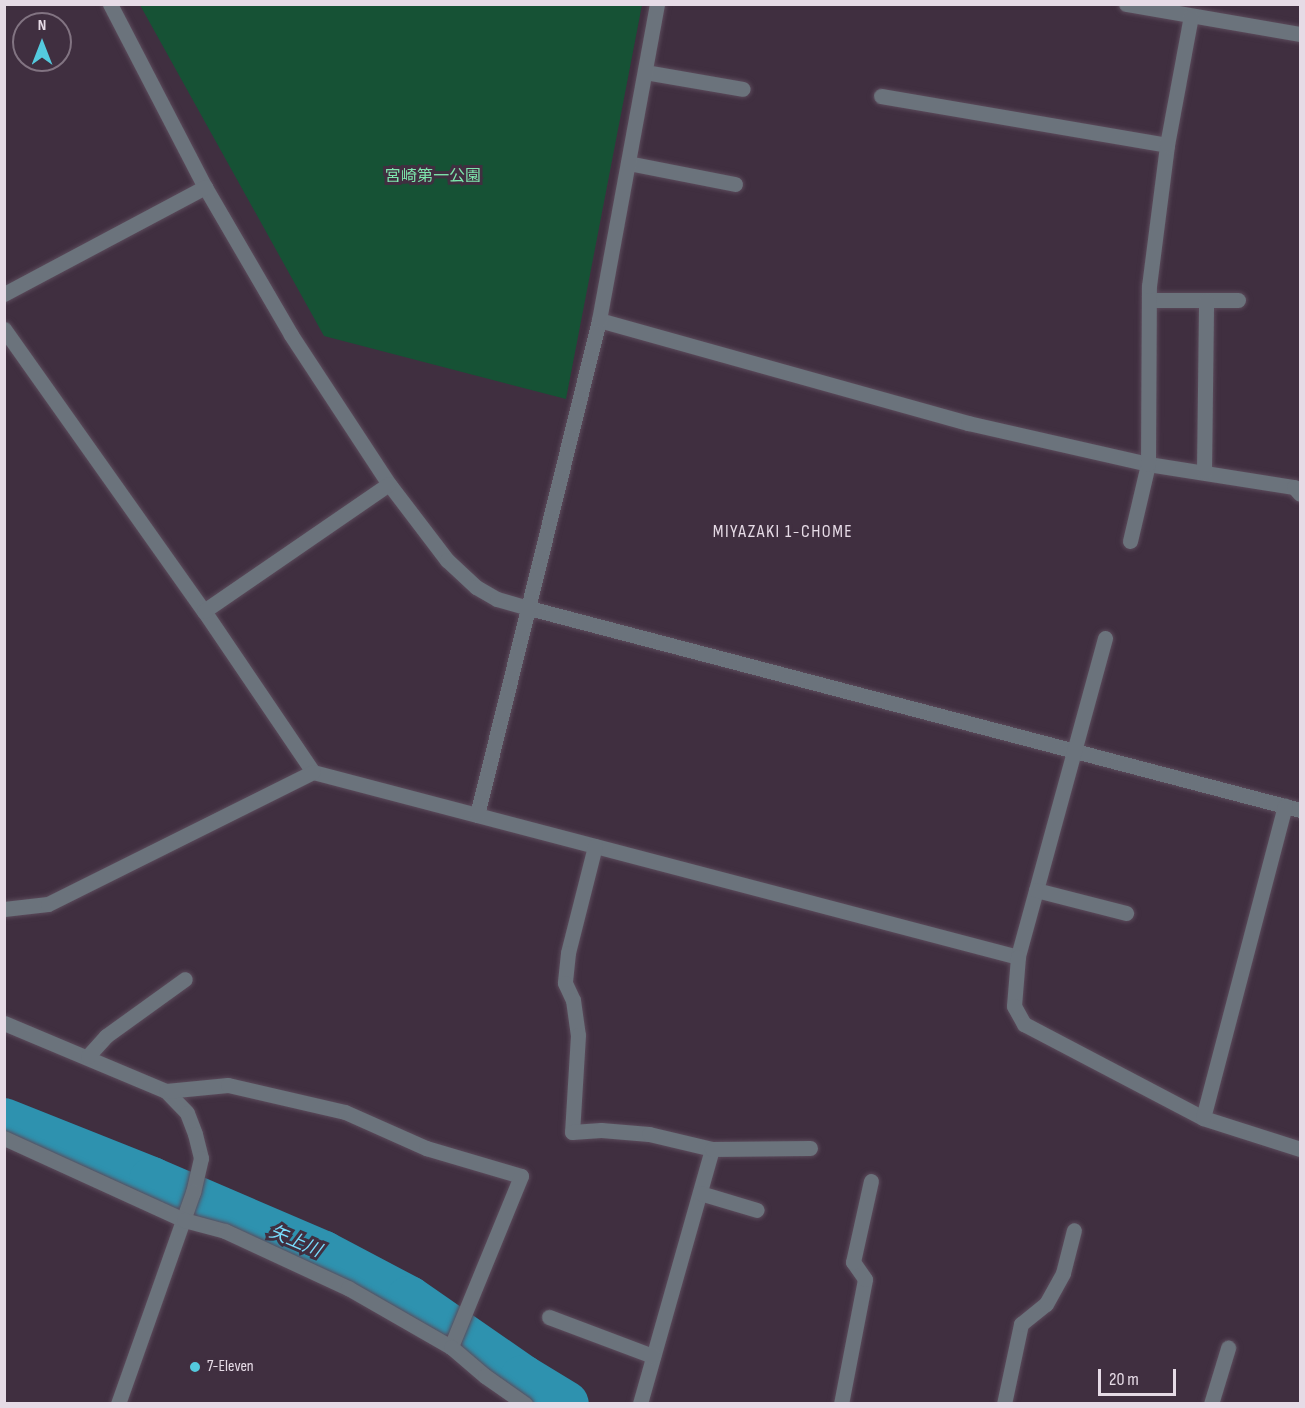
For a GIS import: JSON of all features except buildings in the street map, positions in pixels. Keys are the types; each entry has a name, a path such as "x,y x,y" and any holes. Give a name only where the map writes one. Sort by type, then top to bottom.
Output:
{"street":[{"path":"110,4 206,187 291,335 388,484 447,560 476,587 497,599 529,608 1300,810"},
{"path":"477,815 599,320 657,4"},
{"path":"1126,4 1300,34"},
{"path":"1130,541 1148,464 1149,300 1167,145 1191,16"},
{"path":"645,72 743,89"},
{"path":"881,96 1167,145"},
{"path":"628,164 735,184"},
{"path":"4,294 206,187"},
{"path":"1149,300 1238,300"},
{"path":"1204,472 1206,300"},
{"path":"599,320 968,423 1148,464 1298,489"},
{"path":"4,329 204,611 313,772"},
{"path":"204,611 388,484"},
{"path":"1105,638 1072,752 1018,957 1014,1006 1024,1024 1203,1118 1300,1149"},
{"path":"4,909 48,904 313,772 1018,957"},
{"path":"1203,1118 1285,806"},
{"path":"595,846 568,953 565,983 573,1000 578,1035 572,1132 601,1130 649,1134 712,1149 810,1148"},
{"path":"1036,891 1126,913"},
{"path":"88,1056 106,1036 185,980"},
{"path":"4,1023 88,1056 166,1091 187,1113 197,1142 201,1158 193,1192 118,1404"},
{"path":"166,1091 228,1085 345,1112 426,1148 521,1176 451,1347"},
{"path":"4,1138 185,1217 225,1231 348,1288 451,1347 485,1376 525,1404"},
{"path":"640,1404 712,1149"},
{"path":"841,1404 865,1279 853,1262 871,1180"},
{"path":"700,1193 757,1210"},
{"path":"1004,1404 1021,1324 1046,1304 1063,1273 1074,1230"},
{"path":"549,1317 653,1356"},
{"path":"1211,1404 1228,1348"}],"green space":[{"name":"宮崎第一公園","path":"140,5 642,5 566,399 324,336"}],"waterway":[{"name":"矢上川","path":"4,1121 152,1180 324,1254 409,1299 523,1378 566,1404"}],"place":[{"name":"7-Eleven","path":"195,1367"}],"district":[{"name":"MIYAZAKI 1-CHOME","path":"783,532"}]}
